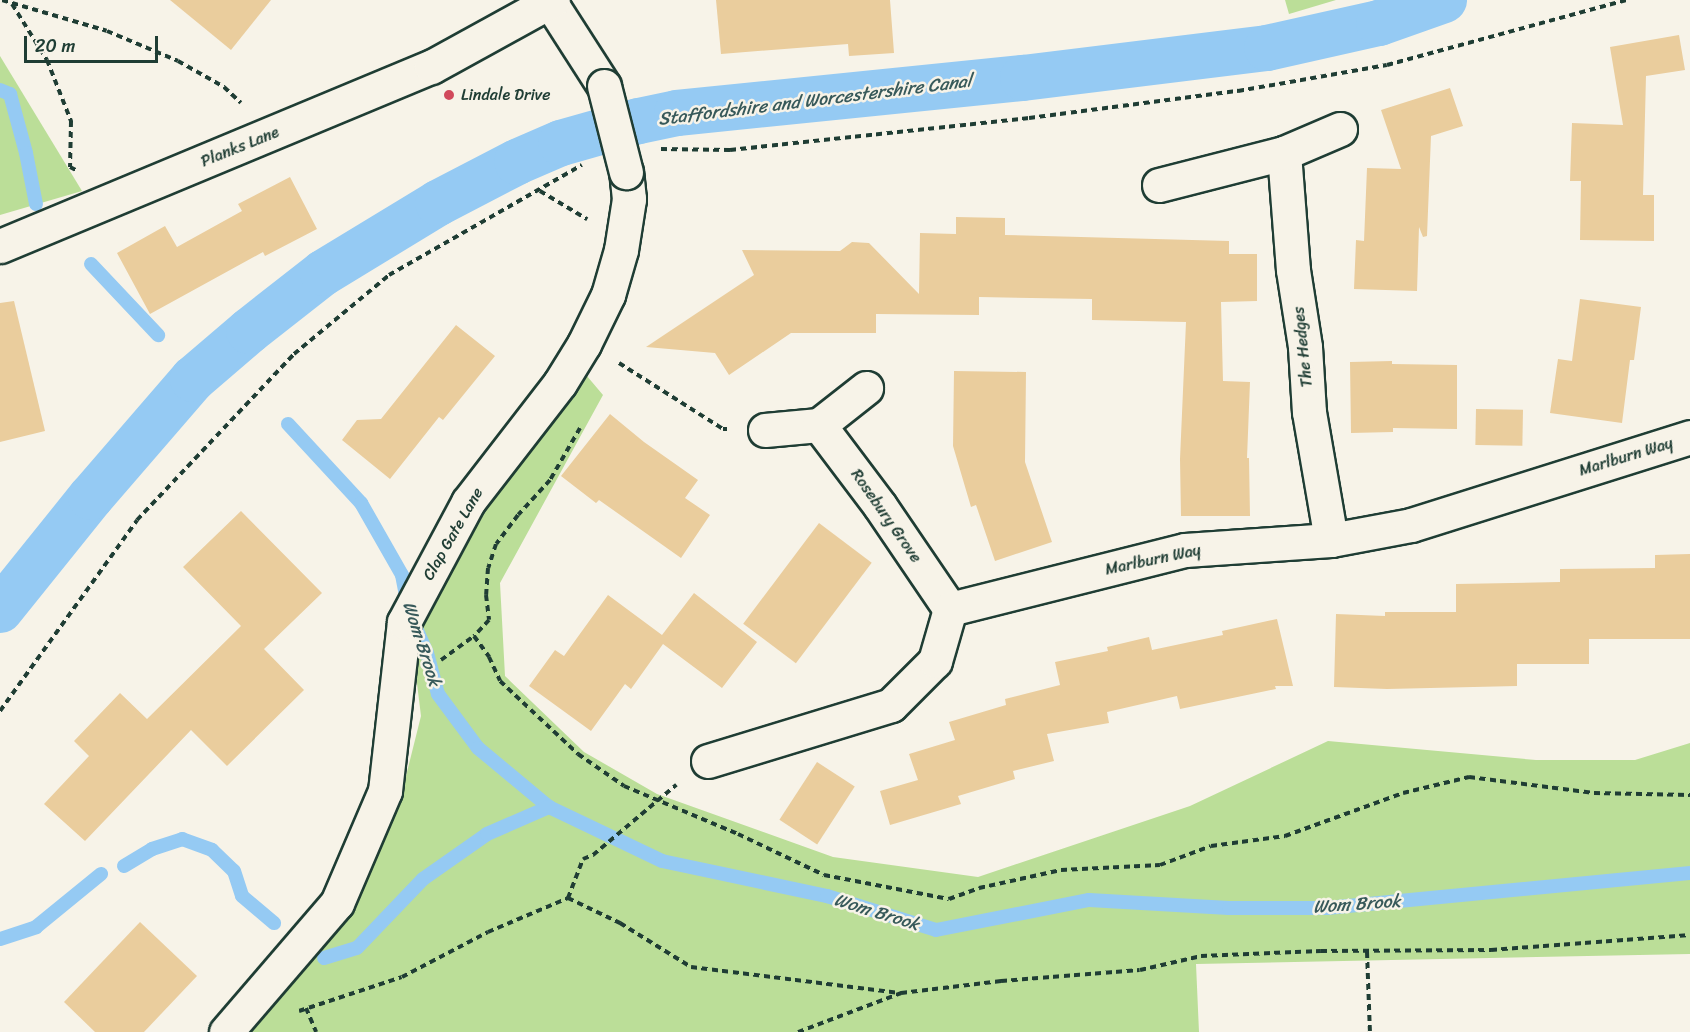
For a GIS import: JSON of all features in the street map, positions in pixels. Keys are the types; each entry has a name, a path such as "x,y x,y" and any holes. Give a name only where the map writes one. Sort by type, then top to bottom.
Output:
{"street":[{"name":"Planks Lane","path":"0,246 431,67 552,1"},
{"name":"Clap Gate Lane","path":"225,1032 337,903 385,791 404,622 468,502 560,383 584,345 608,295 625,228 629,199 626,172 604,86 552,1"},
{"path":"1159,185 1284,153 1340,129"},
{"name":"The Hedges","path":"1284,153 1293,270 1305,347 1309,412 1331,540"},
{"path":"765,430 819,425 866,388"},
{"name":"Rosebury Grove","path":"819,425 880,506 950,609"},
{"name":"Marlburn Way","path":"950,609 1185,550 1331,540 1411,525 1690,437"},
{"path":"708,760 891,705 935,661 950,609"}],"path":[{"path":"2,0 107,31 178,61 224,87 276,133"},
{"path":"653,148 730,150 1029,118 1238,91 1387,65 1627,0"},
{"path":"11,4 47,60 71,121 70,167 123,195"},
{"path":"0,711 137,520 294,354 389,275 584,164"},
{"path":"540,191 597,225 625,228"},
{"path":"584,345 618,362 723,429 765,430"},
{"path":"612,371 618,362"},
{"path":"444,657 474,636 489,620 486,595 488,568 496,544 518,515 550,480 585,418"},
{"path":"474,636 489,657 500,681 578,754 624,786 738,834 824,874 949,899 979,888 1061,870 1160,865 1211,846 1285,836 1403,794 1469,777 1594,793 1690,795"},
{"path":"296,1012 402,976 488,932 568,898 583,859 593,855 656,800"},
{"path":"568,898 620,923 691,967 901,993"},
{"path":"798,1032 901,993 1001,981 1140,970 1201,956 1491,950 1690,935"},
{"path":"1367,952 1370,1032"},
{"path":"306,1008 316,1032"}],"green space":[{"path":"1285,0 1336,0 1289,14"},
{"path":"0,56 82,191 0,215"},
{"path":"581,369 603,395 500,583 505,676 584,752 657,794 833,857 978,877 1190,806 1328,741 1536,760 1635,760 1690,743 1690,954 1196,964 1199,1032 241,1032 344,914 400,800 421,716 412,643 481,497"}],"building":[{"path":"170,0 271,0 231,50"},
{"path":"716,0 890,0 894,53 849,56 848,44 721,54"},
{"path":"1679,35 1685,70 1646,76 1643,195 1654,195 1654,241 1580,240 1581,181 1570,181 1572,123 1623,125 1610,47"},
{"path":"1450,88 1463,126 1431,136 1427,236 1423,237 1419,227 1417,291 1354,289 1356,240 1364,241 1367,168 1401,169 1381,110"},
{"path":"290,177 317,229 265,256 263,252 150,314 117,253 165,226 177,247 242,211 238,204"},
{"path":"956,217 1005,218 1005,235 1229,241 1229,254 1257,254 1257,301 1221,302 1223,381 1250,382 1247,458 1249,458 1250,516 1181,516 1180,459 1186,322 1092,320 1092,299 979,297 979,315 876,314 876,333 791,333 729,375 715,353 646,347 754,275 742,250 840,251 852,242 869,243 919,294 920,233 956,234"},
{"path":"1580,299 1641,307 1634,360 1630,360 1622,423 1550,413 1558,359 1572,361"},
{"path":"14,301 45,431 0,442 0,303"},
{"path":"456,325 495,356 443,420 439,417 390,479 342,440 357,420 381,419"},
{"path":"1392,361 1392,364 1457,365 1457,429 1393,428 1393,432 1351,433 1350,362"},
{"path":"954,371 1026,372 1025,462 1052,542 995,561 976,505 971,507 953,446"},
{"path":"1476,409 1523,410 1522,446 1475,445"},
{"path":"610,414 644,442 698,480 685,498 710,515 681,558 599,500 596,503 561,476"},
{"path":"241,511 322,593 264,649 304,690 227,766 191,730 85,841 44,804 89,756 74,741 120,693 147,719 241,626 183,567"},
{"path":"819,523 872,563 796,663 743,624"},
{"path":"1690,554 1690,639 1589,639 1589,664 1517,664 1517,686 1387,689 1334,687 1336,614 1385,616 1385,612 1456,612 1456,584 1560,582 1560,569 1655,568 1655,555"},
{"path":"694,593 757,642 722,688 663,644 631,689 625,684 591,731 529,686 555,650 564,656 608,595 662,635"},
{"path":"1277,619 1293,686 1275,686 1276,689 1180,709 1177,696 1107,712 1109,723 1047,734 1054,761 1013,771 1015,779 958,796 961,804 890,825 880,791 918,780 909,754 955,740 949,722 1006,705 1005,699 1060,685 1055,662 1108,651 1107,647 1149,637 1152,650 1223,635 1222,631"},
{"path":"817,762 855,787 817,844 779,820"},
{"path":"140,922 197,976 144,1032 95,1032 64,1002"}],"waterway":[{"name":"Staffordshire and Worcestershire Canal","path":"0,610 91,497 193,379 249,331 323,273 438,203 517,162 561,143 677,113 1023,78 1267,48 1379,23 1444,0"},
{"name":"Wom Brook","path":"0,90 10,94 26,153 36,204"},
{"name":"Wom Brook","path":"91,264 158,335"},
{"name":"Wom Brook","path":"288,424 361,503 402,575 409,612 427,653 438,694 478,748 549,807 662,861 827,896 936,930 1089,900 1229,908 1327,908 1690,873"},
{"path":"324,958 357,948 423,879 487,834 549,807"},
{"path":"124,866 152,849 182,839 212,850 234,871 242,896 274,923"},
{"path":"0,939 36,927 101,874"}],"place":[{"name":"Lindale Drive","path":"449,95"}]}
